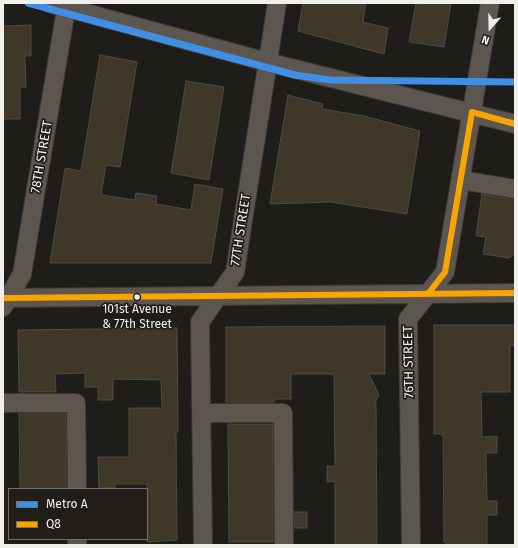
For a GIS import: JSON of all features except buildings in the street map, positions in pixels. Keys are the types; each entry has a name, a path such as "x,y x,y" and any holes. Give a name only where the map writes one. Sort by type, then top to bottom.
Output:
{"street":[{"path":"49,3 67,6 267,62 472,112 515,124"},
{"name":"77TH STREET","path":"203,545 200,322 235,272 277,3"},
{"name":"76TH STREET","path":"411,545 408,319 445,272 490,3"},
{"name":"78TH STREET","path":"5,301 22,274 67,6"},
{"path":"461,180 515,189"},
{"path":"5,301 217,296 515,293"},
{"path":"3,403 76,403 77,488"},
{"path":"201,413 282,413 284,545"}],"metro line":[{"name":"A","path":"28,3 295,75 330,80 515,82"}],"transit line":[{"name":"Q8","path":"428,294 445,272 472,112 515,124"},
{"name":"Q8","path":"3,298 515,293"}],"place":[{"name":"101st Avenue & 77th Street","path":"137,297"}]}
